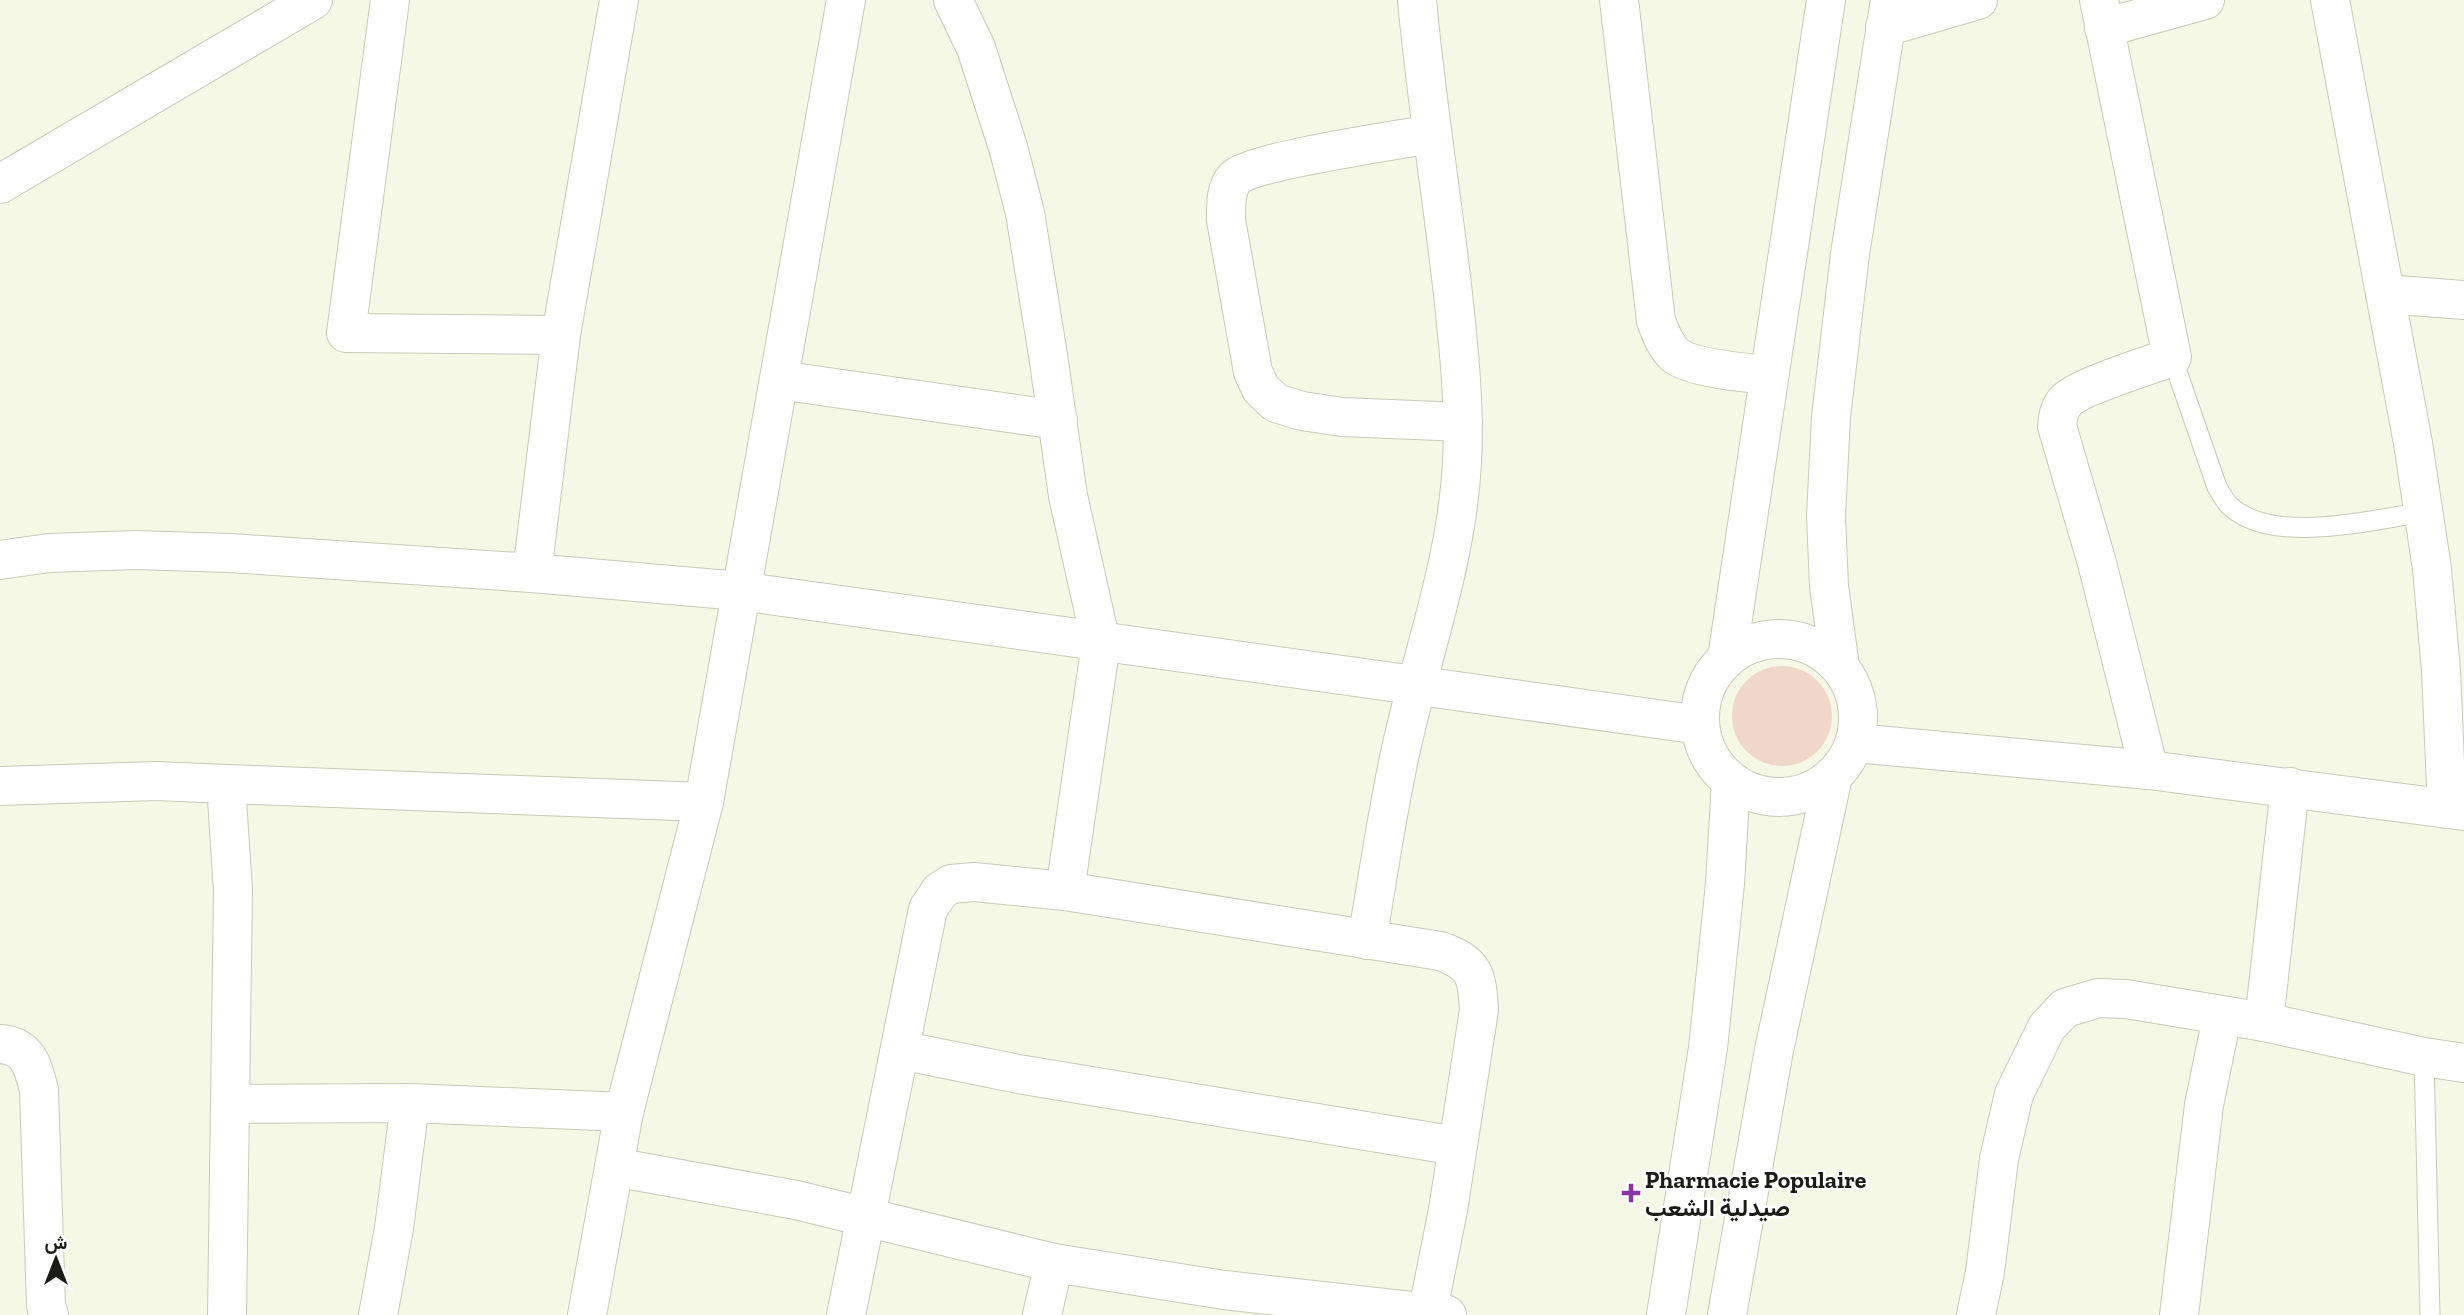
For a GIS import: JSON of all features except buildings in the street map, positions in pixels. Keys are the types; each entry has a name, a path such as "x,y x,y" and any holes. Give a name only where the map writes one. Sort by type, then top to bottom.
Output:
{"street":[{"path":"0,184 313,0"},
{"path":"390,0 346,332 561,335"},
{"path":"532,573 561,335 619,0"},
{"path":"587,1315 624,1112 704,802 846,0"},
{"path":"953,0 976,48 1008,147 1025,213 1068,496 1101,643 1065,891"},
{"path":"1367,940 1404,736 1449,565 1458,516 1463,422 1457,328 1418,0"},
{"path":"1619,0 1656,321 1664,343 1677,357 1718,369 1769,375"},
{"path":"1727,658 1826,0"},
{"path":"1840,667 1829,586 1826,516 1831,416 1850,254 1887,13 1978,0"},
{"path":"2149,770 2097,563 2057,426 2059,413 2066,400 2087,389 2172,357 2102,14 2205,0"},
{"path":"1855,743 2149,770 2456,810 2432,569 2385,294 2330,0"},
{"path":"1432,134 1305,157 1244,172 1233,180 1227,196 1226,220 1253,373 1261,389 1276,403 1302,411 1342,416 1463,422"},
{"path":"2385,294 2464,300"},
{"path":"779,380 1058,420"},
{"path":"0,561 49,554 136,550 230,553 532,573 740,591 1700,725"},
{"path":"1773,639 1798,641 1821,650 1840,667 1851,684 1858,704 1859,723 1855,743 1846,761 1833,776 1810,791 1783,797 1756,794 1731,781 1710,757 1700,725 1700,706 1714,672 1727,658 1749,645 1773,639"},
{"path":"1727,1315 1774,1050 1833,776"},
{"path":"0,786 157,781 704,802"},
{"path":"1666,1315 1708,1048 1725,884 1731,781"},
{"path":"226,784 233,891 227,1315"},
{"path":"2264,1022 2290,787"},
{"path":"614,1167 796,1200 866,1218 1222,1302 1434,1314 1479,1010 1478,984 1472,968 1454,955 1440,951 1065,891 974,883 951,884 940,891 928,909 922,929 900,1050 866,1218 846,1315"},
{"path":"1976,1315 1985,1272 1999,1159 2014,1094 2047,1027 2065,1008 2098,998 2126,999 2264,1022 2424,1057 2464,1063"},
{"path":"2179,1315 2204,1105 2222,1017"},
{"path":"0,1044 10,1045 32,1061 39,1090 48,1315"},
{"path":"900,1050 1018,1074 1457,1146"},
{"path":"230,1104 410,1103 624,1112"},
{"path":"378,1315 394,1228 410,1103"},
{"path":"1042,1315 1054,1263"}],"lane":[{"path":"2172,357 2217,487 2230,506 2256,520 2282,527 2326,527 2423,512"},
{"path":"2424,1057 2430,1315"}],"shaded area":[{"path":"1782,666 1810,674 1824,688 1832,716 1824,744 1810,758 1782,766 1754,758 1740,744 1732,716 1740,688 1754,674"}],"place":[{"name":"Pharmacie Populaire صيدلية الشعب","path":"1631,1193"}]}
